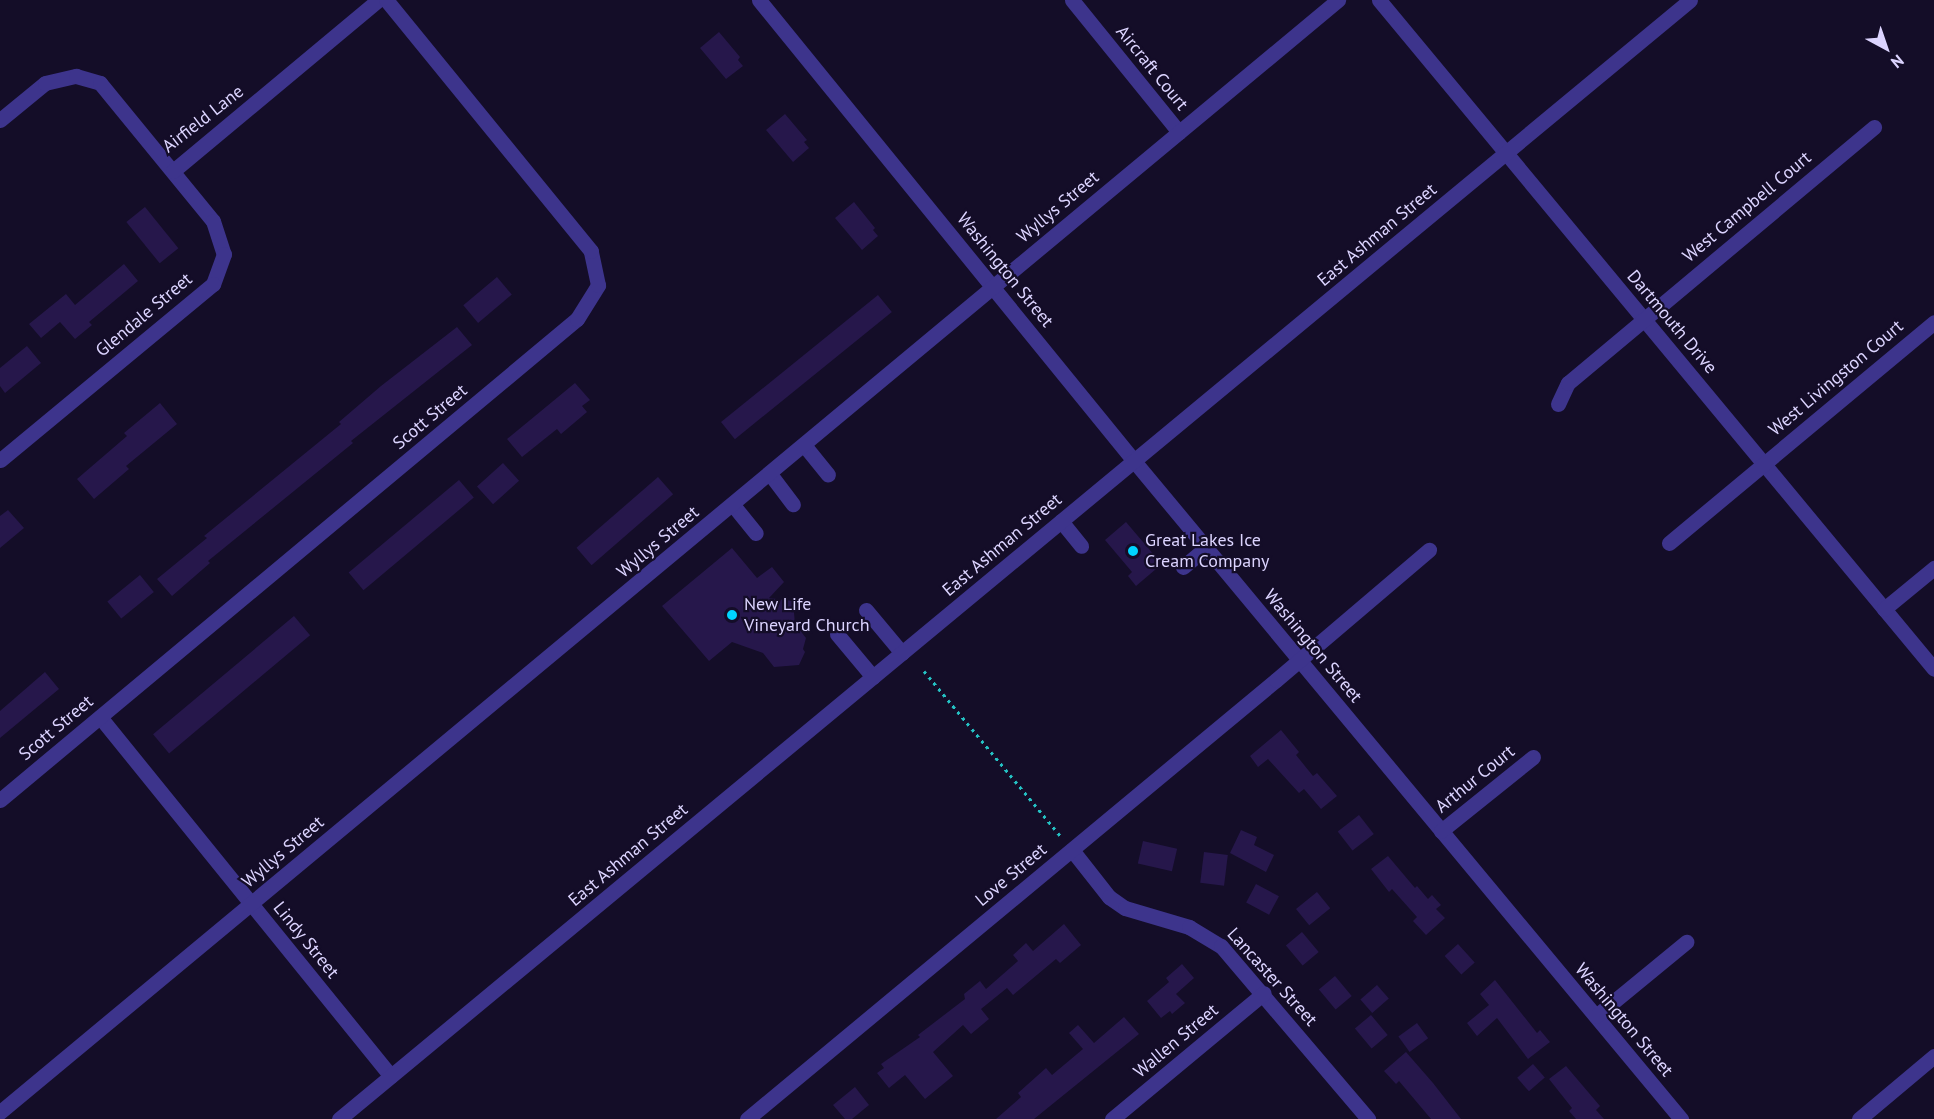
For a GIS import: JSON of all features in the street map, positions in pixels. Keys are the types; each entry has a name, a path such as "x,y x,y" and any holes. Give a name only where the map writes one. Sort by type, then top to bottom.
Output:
{"street":[{"name":"Airfield Lane","path":"0,120 45,82 76,76 100,83 173,171 378,0"},
{"name":"Scott Street","path":"0,800 577,319 598,285 591,251 386,0"},
{"name":"Washington Street","path":"759,0 1134,461 1681,1119"},
{"name":"Aircraft Court","path":"1072,0 1179,132"},
{"name":"Wyllys Street","path":"0,1112 1338,0"},
{"name":"Dartmouth Drive","path":"1379,0 1934,669"},
{"name":"East Ashman Street","path":"339,1119 1689,0"},
{"name":"West Campbell Court","path":"1558,404 1568,383 1874,127"},
{"name":"Glendale Street","path":"0,460 213,284 224,254 213,221 173,171"},
{"name":"West Livingston Court","path":"1669,543 1934,322"},
{"path":"804,445 828,475"},
{"path":"770,474 793,504"},
{"path":"733,505 756,533"},
{"path":"1061,522 1081,546"},
{"path":"1183,567 1206,548"},
{"name":"Love Street","path":"747,1119 1300,661 1430,550"},
{"path":"1884,609 1934,568"},
{"path":"866,610 902,653"},
{"path":"837,634 873,677"},
{"name":"Lindy Street","path":"100,717 391,1076"},
{"name":"Arthur Court","path":"1441,831 1533,757"},
{"name":"Lancaster Street","path":"1072,850 1109,897 1140,914 1206,934 1221,946 1264,993 1368,1119"},
{"path":"1596,1016 1686,942"},
{"name":"Wallen Street","path":"1112,1119 1264,993"},
{"path":"1859,1119 1934,1056"}],"path":[{"path":"924,671 1072,850"}],"building":[{"path":"719,32 740,57 738,60 743,66 726,79 700,48"},
{"path":"785,114 807,140 804,142 809,148 793,162 766,130"},
{"path":"854,202 875,228 873,230 878,236 862,250 835,218"},
{"path":"145,207 178,248 160,263 126,222"},
{"path":"124,264 138,281 89,322 92,325 75,339 60,322 41,338 29,324 66,294 75,305"},
{"path":"497,277 512,295 478,323 463,305"},
{"path":"878,295 892,312 735,439 721,422"},
{"path":"457,327 472,345 351,441 353,443 208,561 210,563 172,596 157,579 207,538 204,536 341,424 339,422 381,386"},
{"path":"27,346 41,363 5,393 0,386 0,368"},
{"path":"575,383 590,400 582,406 587,412 561,434 557,429 522,457 507,439"},
{"path":"160,403 177,424 126,466 129,469 94,499 77,479 127,436 124,433"},
{"path":"503,463 519,481 493,504 477,486"},
{"path":"658,477 673,494 592,565 576,548"},
{"path":"459,480 474,498 363,590 349,573"},
{"path":"8,510 24,528 0,548 0,516"},
{"name":"Great Lakes Ice Cream Company","path":"1126,522 1160,562 1154,567 1156,569 1136,586 1128,576 1132,572 1105,540"},
{"name":"New Life Vineyard Church","path":"732,548 757,578 772,567 784,582 769,598 793,601 795,624 806,638 803,649 805,652 799,665 774,667 763,653 732,642 709,661 662,606"},
{"path":"140,575 154,592 121,619 107,601"},
{"path":"294,616 310,635 169,753 153,734"},
{"path":"45,672 59,689 0,738 0,711"},
{"path":"1281,730 1299,752 1296,755 1313,776 1317,773 1337,796 1321,809 1304,789 1299,793 1268,759 1258,767 1250,756"},
{"path":"1359,815 1374,834 1352,851 1338,832"},
{"path":"1241,830 1257,837 1254,845 1274,855 1266,872 1230,853"},
{"path":"1143,841 1177,849 1172,871 1138,863"},
{"path":"1204,852 1228,855 1224,886 1200,883"},
{"path":"1388,856 1415,888 1417,886 1428,899 1432,895 1441,905 1436,909 1445,918 1426,935 1413,921 1417,917 1392,889 1389,892 1371,869"},
{"path":"1256,884 1279,896 1269,915 1246,903"},
{"path":"1317,892 1330,908 1309,925 1296,909"},
{"path":"1064,924 1081,945 1060,963 1056,959 1013,995 1007,988 981,1009 989,1019 971,1034 963,1025 933,1052 953,1076 925,1099 905,1075 889,1088 877,1073 884,1068 881,1064 920,1037 918,1035 965,999 964,994 980,981 986,989 1018,961 1013,955 1026,943 1033,951"},
{"path":"1302,932 1319,952 1303,965 1286,945"},
{"path":"1458,944 1475,963 1461,975 1445,956"},
{"path":"1182,964 1194,978 1176,994 1185,1003 1172,1014 1170,1011 1161,1018 1147,1001 1169,982 1166,978"},
{"path":"1335,976 1352,996 1336,1009 1319,989"},
{"path":"1495,980 1537,1033 1540,1030 1550,1042 1528,1059 1497,1018 1477,1036 1467,1023 1489,1005 1480,994"},
{"path":"1377,985 1389,999 1372,1013 1360,999"},
{"path":"1371,1015 1388,1035 1372,1048 1355,1028"},
{"path":"1124,1017 1139,1034 1034,1119 996,1119 1021,1097 1018,1093 1046,1068 1052,1075 1083,1049 1069,1033 1078,1025 1094,1043"},
{"path":"1417,1023 1428,1038 1410,1052 1398,1037"},
{"path":"1406,1052 1461,1119 1431,1119 1399,1081 1396,1084 1384,1071"},
{"path":"1533,1064 1545,1078 1529,1091 1517,1078"},
{"path":"1566,1066 1600,1106 1596,1110 1604,1119 1576,1119 1569,1111 1572,1108 1549,1079"},
{"path":"855,1087 869,1105 852,1119 845,1119 833,1105"}],"place":[{"name":"Great Lakes Ice Cream Company","path":"1133,551"},
{"name":"New Life Vineyard Church","path":"732,615"}]}
